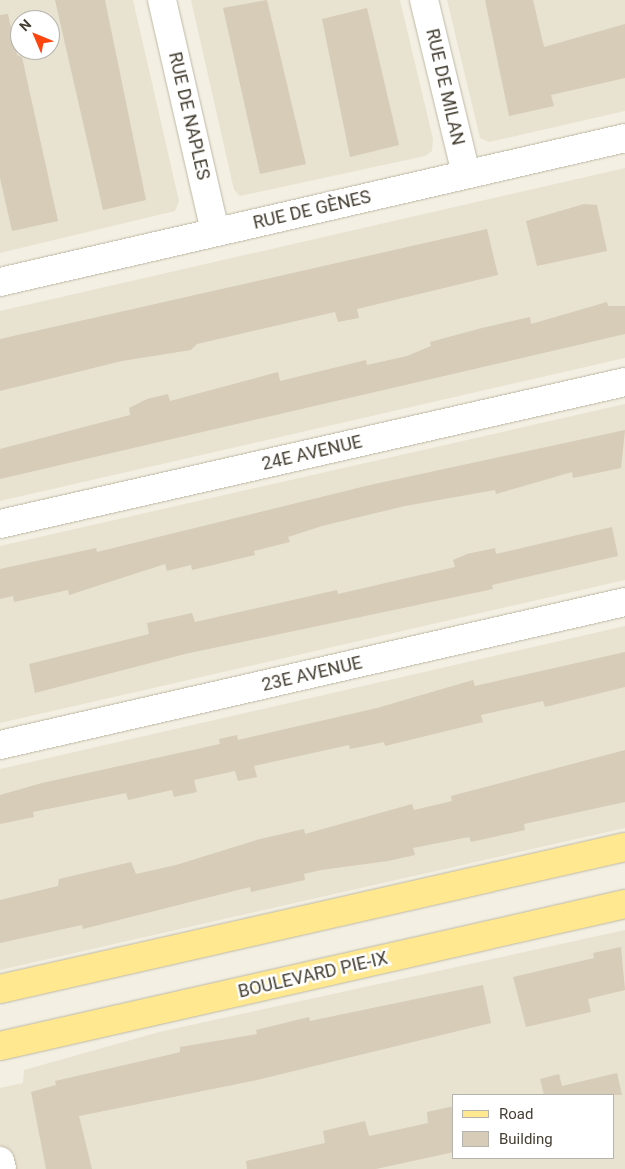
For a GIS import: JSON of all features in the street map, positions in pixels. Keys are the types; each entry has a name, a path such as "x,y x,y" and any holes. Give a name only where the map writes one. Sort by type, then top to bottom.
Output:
{"main road":[{"path":"0,989 625,847"},
{"name":"BOULEVARD PIE-IX","path":"0,1046 625,904"}],"street":[{"name":"RUE DE NAPLES","path":"162,0 215,232"},
{"name":"RUE DE MILAN","path":"424,0 466,174"},
{"name":"RUE DE GÈNES","path":"0,282 625,138"},
{"name":"24E AVENUE","path":"0,524 625,382"},
{"name":"23E AVENUE","path":"0,745 625,602"},
{"path":"0,1161 2,1169"}],"shaded area":[{"path":"0,0 133,0 179,201 175,211 0,253"},
{"path":"191,0 400,0 433,139 432,151 425,156 240,196 234,190"},
{"path":"447,0 625,0 625,111 489,142 480,138"},
{"path":"625,168 625,358 0,501 0,311"},
{"path":"625,404 625,580 0,723 0,546"},
{"path":"625,626 625,828 0,970 0,769"},
{"path":"625,930 625,1169 0,1169 0,1088 23,1083 24,1070 159,1032"}],"building":[{"path":"55,0 105,0 146,200 103,210 60,22 60,10 57,10"},
{"path":"267,0 306,164 260,174 223,8"},
{"path":"485,0 533,0 544,47 625,24 625,78 551,95 554,106 509,116"},
{"path":"367,8 399,145 350,157 322,19"},
{"path":"8,14 10,23 10,60 23,60 58,221 12,231 0,178 0,15"},
{"path":"584,204 597,205 607,251 537,266 526,221"},
{"path":"487,229 498,275 357,309 359,318 338,322 335,312 197,344 191,350 122,361 0,391 0,339"},
{"path":"607,302 608,306 625,306 625,334 0,479 0,449 130,415 129,408 147,399 168,394 170,401 278,372 280,381 366,360 367,365 407,356 431,346 430,342 482,328 530,317 531,324"},
{"path":"625,430 621,468 573,478 572,472 496,494 495,490 405,506 322,526 288,537 290,542 254,551 255,555 192,570 191,565 167,571 165,564 69,595 68,590 14,602 13,596 0,599 0,569 96,548 97,552 370,485"},
{"path":"612,527 618,556 492,585 493,589 185,654 35,693 29,664 149,634 147,623 192,613 195,622 337,590 338,594 455,567 453,560 467,554 495,548 496,554"},
{"path":"625,652 625,687 545,707 543,701 481,715 483,722 385,746 384,742 350,749 349,745 254,766 257,777 238,781 235,771 194,780 197,792 174,797 172,790 128,800 126,793 33,812 34,817 0,824 0,795 42,783 220,744 219,739 237,735 238,740 377,708 473,680 475,686"},
{"path":"625,750 625,802 524,824 525,830 471,842 469,837 413,848 415,855 304,874 305,880 251,892 250,887 83,929 82,925 0,943 0,900 58,886 59,879 131,862 136,874 176,865 260,839 304,829 305,834 412,804 414,810 452,801 451,796"},
{"path":"621,947 625,990 588,999 591,1012 526,1027 513,977 594,958 593,953"},
{"path":"483,985 491,1023 257,1080 79,1116 92,1169 46,1169 31,1092 56,1085 55,1081 180,1052 180,1047 257,1034 256,1030 309,1017 310,1021"},
{"path":"617,1073 622,1095 544,1094 540,1079 559,1074 562,1086"},
{"path":"452,1106 452,1152 376,1169 247,1169 246,1161 325,1143 323,1131 365,1121 369,1136 428,1123 427,1112"}]}
